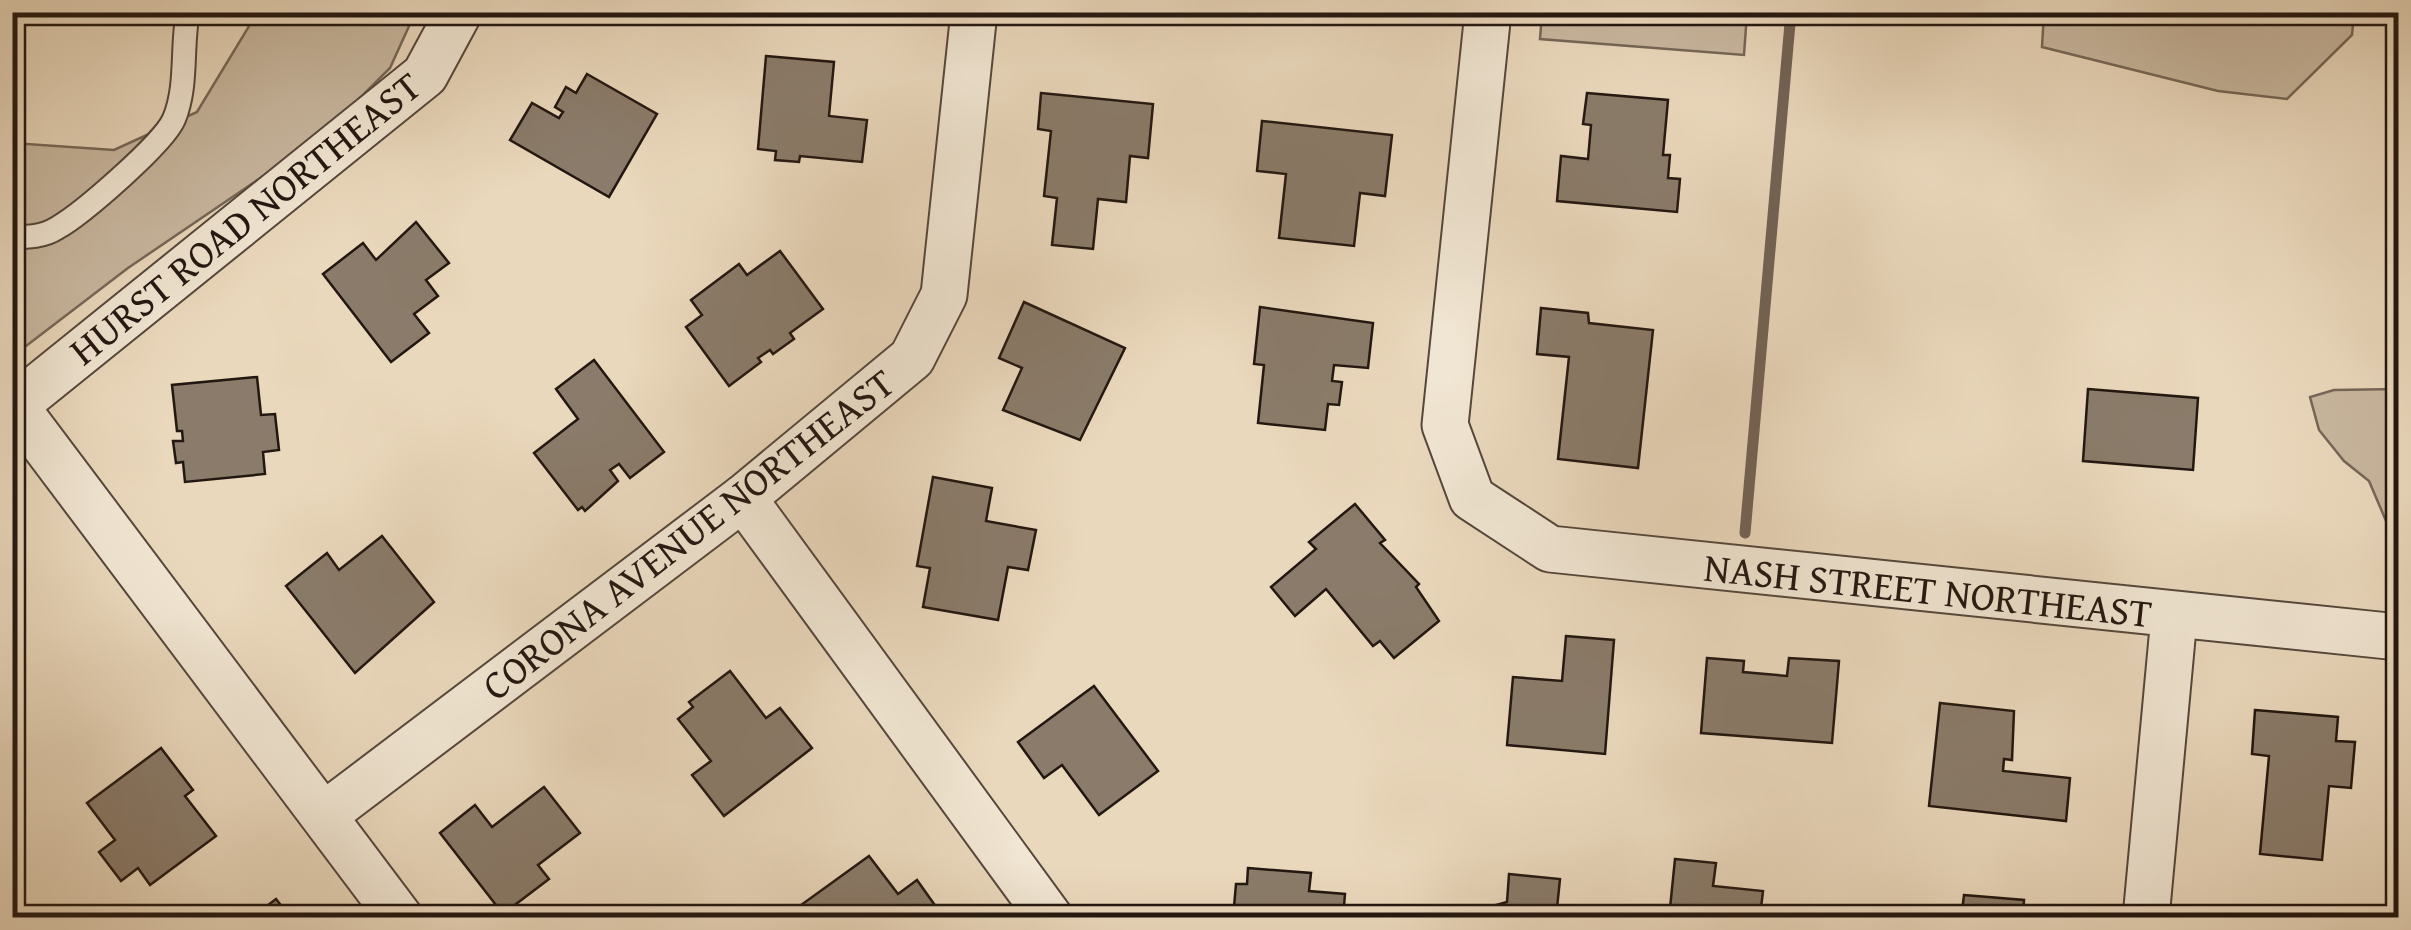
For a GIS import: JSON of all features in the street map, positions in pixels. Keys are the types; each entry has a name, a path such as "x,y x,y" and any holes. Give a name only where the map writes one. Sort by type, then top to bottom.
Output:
{"street":[{"name":"HURST ROAD NORTHEAST","path":"13,406 425,75 459,12"},
{"name":"CORONA AVENUE NORTHEAST","path":"324,815 744,498 912,358 944,296 974,12"},
{"name":"NASH STREET NORTHEAST","path":"1488,12 1446,424 1472,498 1550,549 2174,617 2398,637"},
{"path":"13,406 400,918"},
{"path":"744,498 1050,918"},
{"path":"2146,918 2174,617"}],"lane":[{"path":"12,237 38,236 57,228 152,148 173,122 182,90 188,12"}],"shaded area":[{"path":"257,13 415,13 390,68 322,136 128,268 13,356 13,143 114,150 197,112"},
{"path":"1542,13 1747,13 1744,55 1540,39"},
{"path":"2044,13 2354,13 2352,35 2287,99 2218,91 2042,47"},
{"path":"2398,389 2398,549 2369,481 2344,461 2319,430 2310,397 2334,390"}],"building":[{"path":"766,56 834,62 829,116 867,120 862,162 800,156 799,162 775,160 776,151 758,149"},
{"path":"587,74 657,114 609,197 510,140 532,103 559,118 563,112 555,107 566,87 576,93"},
{"path":"1041,93 1153,104 1148,158 1130,156 1126,202 1098,199 1093,249 1052,245 1057,198 1044,196 1051,131 1038,129"},
{"path":"1587,93 1668,100 1663,155 1670,155 1668,178 1680,179 1677,212 1557,201 1561,156 1588,159 1591,125 1583,124"},
{"path":"1262,121 1392,135 1385,196 1360,193 1354,246 1279,238 1286,174 1257,171"},
{"path":"416,222 449,263 426,280 438,296 414,314 429,333 391,362 323,274 363,243 376,260"},
{"path":"780,251 823,309 790,333 794,339 773,354 770,350 758,358 761,362 729,386 686,327 702,315 691,300 739,264 747,275"},
{"path":"1024,302 1125,348 1080,440 1003,410 1022,368 999,358"},
{"path":"1260,307 1373,323 1368,368 1334,365 1332,381 1342,382 1339,405 1328,404 1325,430 1258,423 1264,365 1254,364"},
{"path":"1541,308 1588,313 1589,323 1653,330 1638,468 1558,459 1569,357 1537,354"},
{"path":"594,360 664,452 630,478 619,464 610,470 618,481 585,511 582,507 578,510 534,453 578,419 556,389"},
{"path":"257,377 261,415 275,414 279,450 263,452 265,474 185,482 183,462 176,463 173,441 183,441 182,431 177,431 172,385"},
{"path":"2088,389 2198,398 2193,470 2083,461"},
{"path":"933,477 992,488 986,521 1036,530 1028,570 1008,567 998,620 923,607 930,568 917,566"},
{"path":"1355,504 1385,540 1380,543 1419,584 1416,587 1439,621 1394,658 1380,641 1373,646 1326,589 1295,616 1271,587 1316,549 1309,542"},
{"path":"382,536 434,602 355,673 286,586 327,553 339,570"},
{"path":"12,610 19,610 13,669 12,669"},
{"path":"1566,636 1614,640 1605,754 1507,745 1513,677 1562,681"},
{"path":"1707,658 1744,661 1743,672 1787,676 1789,658 1839,661 1832,743 1701,733"},
{"path":"730,671 766,718 780,708 812,748 724,816 692,775 711,761 678,719 693,707 689,702"},
{"path":"1094,686 1158,771 1099,815 1062,765 1044,778 1018,742"},
{"path":"1940,703 2014,711 2012,760 2004,759 2003,771 2070,778 2066,821 1929,806"},
{"path":"2255,710 2338,717 2336,741 2355,742 2351,788 2329,786 2322,860 2260,854 2269,756 2252,754"},
{"path":"161,748 193,790 185,796 216,836 150,885 138,868 121,881 99,852 115,840 87,803"},
{"path":"544,787 580,833 538,865 549,879 503,914 440,833 475,805 492,827"},
{"path":"869,856 898,894 917,880 944,918 793,918 790,913"},
{"path":"1675,859 1716,863 1713,886 1763,891 1761,908 1781,909 1780,918 1669,918"},
{"path":"1248,868 1311,873 1309,891 1345,894 1343,918 1233,918 1236,884 1247,884"},
{"path":"1509,874 1560,879 1556,918 1449,918 1507,902"},
{"path":"1964,895 2024,900 2023,916 2034,918 1927,918 1928,908 1962,911"},
{"path":"276,899 291,918 251,918"}],"waterway":[{"path":"1745,533 1791,12"}]}
